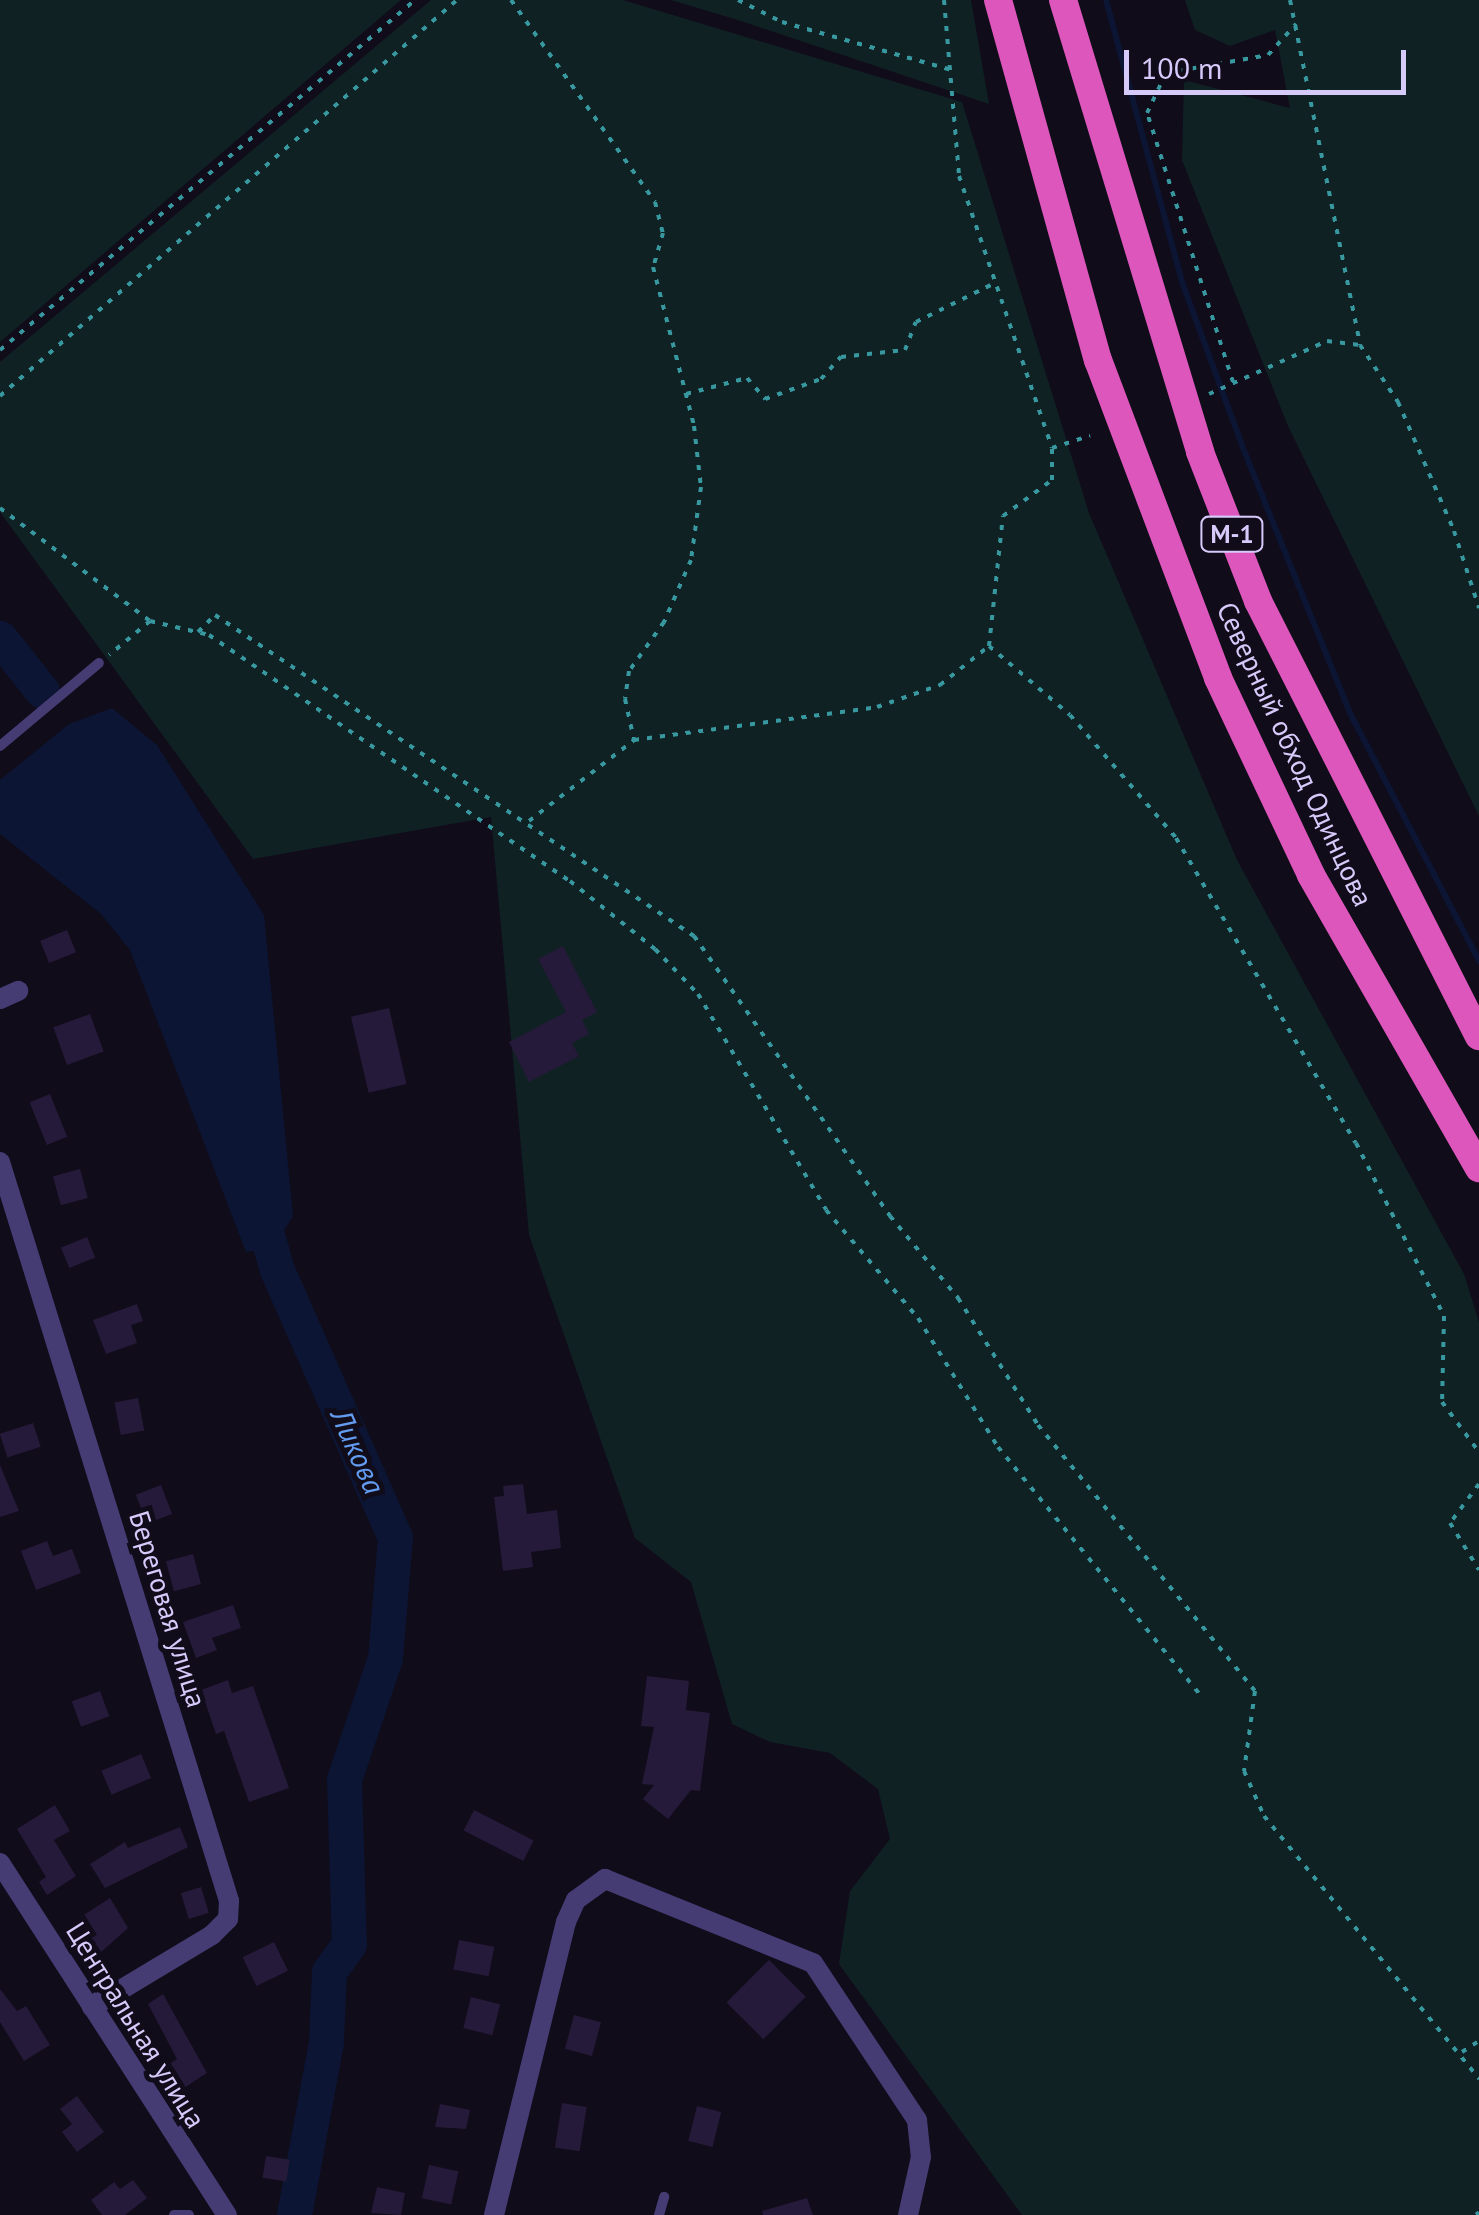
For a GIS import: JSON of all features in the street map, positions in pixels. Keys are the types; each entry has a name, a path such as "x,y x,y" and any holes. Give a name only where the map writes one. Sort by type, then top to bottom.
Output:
{"highway":[{"name":"Северный обход Одинцова","path":"998,0 1098,360 1218,678 1311,875 1479,1168"},
{"name":"Северный обход Одинцова","path":"1063,0 1200,452 1258,601 1479,1036"}],"street":[{"name":"Береговая улица","path":"0,1162 230,1901 228,1919 212,1935 92,2006"},
{"name":"Центральная улица","path":"0,1863 227,2215"},
{"path":"494,2215 566,1922 576,1900 605,1879 812,1963 917,2120 921,2157 908,2215"}],"lane":[{"path":"0,746 99,663"},
{"path":"659,2215 664,2197"},
{"path":"174,2215 189,2215"}],"path":[{"path":"0,350 415,0"},
{"path":"1,392 457,0"},
{"path":"511,0 655,202 663,233 653,267 686,394 701,487 692,560 664,622 630,671 624,699 634,740"},
{"path":"738,0 782,22 954,71"},
{"path":"529,821 634,740 877,707 940,684 989,646 1003,516 1052,480 1052,448 958,176 954,71 944,0"},
{"path":"1290,0 1360,345 1398,402 1454,531 1479,608"},
{"path":"1233,382 1147,113 1166,74 1268,55 1296,24"},
{"path":"686,394 747,378 765,399 820,379 841,357 905,350 916,322 995,283"},
{"path":"1209,394 1327,341 1360,345"},
{"path":"1052,448 1090,436"},
{"path":"0,508 150,621 198,632 570,881 688,983 826,1210 918,1318 998,1447 1202,1696"},
{"path":"198,632 215,615 529,821 694,936 890,1216 958,1298 1038,1425 1255,1690 1244,1771 1264,1816 1462,2052 1479,2079"},
{"path":"99,663 150,621"},
{"path":"989,646 1070,714 1176,838 1356,1143 1444,1316 1442,1402 1479,1452"},
{"path":"1479,1484 1450,1523 1479,1570"},
{"path":"1462,2052 1479,2041"}],"shaded area":[{"path":"0,0 401,0 0,342"},
{"path":"431,0 623,0 962,102 1089,513 1237,860 1464,1274 1479,1322 1479,2215 1022,2215 839,1964 850,1891 890,1839 878,1789 830,1753 770,1742 732,1724 691,1582 635,1538 529,1235 491,817 253,859 0,512 0,362"},
{"path":"671,0 971,0 989,104 741,21"},
{"path":"1185,0 1479,0 1479,816 1288,426 1182,160 1184,80 1290,108 1275,30 1230,46 1195,30"}],"water":[{"path":"112,708 157,745 264,915 293,1216 277,1242 263,1250 246,1252 130,950 101,914 0,834 0,780 69,724"}],"building":[{"path":"67,930 76,952 49,963 40,941"},
{"path":"563,946 597,1012 582,1020 589,1034 572,1043 579,1056 529,1082 509,1042 566,1012 538,959"},
{"path":"389,1008 407,1084 369,1093 351,1017"},
{"path":"90,1014 104,1052 67,1065 53,1027"},
{"path":"50,1094 67,1137 47,1145 30,1102"},
{"path":"80,1169 88,1198 61,1205 53,1176"},
{"path":"87,1237 95,1257 69,1268 61,1247"},
{"path":"137,1304 143,1321 131,1325 137,1343 106,1354 93,1320"},
{"path":"138,1398 144,1430 121,1435 114,1403"},
{"path":"33,1423 41,1447 7,1458 0,1434"},
{"path":"0,1465 19,1511 0,1517"},
{"path":"523,1484 527,1514 557,1510 561,1548 531,1552 533,1567 503,1571 494,1497 504,1496 503,1486"},
{"path":"161,1485 172,1514 147,1524 136,1495"},
{"path":"47,1541 53,1556 72,1549 81,1573 36,1590 21,1551"},
{"path":"193,1554 201,1584 174,1591 166,1561"},
{"path":"233,1605 241,1628 212,1638 217,1650 196,1658 183,1622"},
{"path":"647,1676 689,1681 686,1710 710,1713 700,1791 691,1790 668,1819 643,1799 654,1785 642,1784 654,1727 641,1726"},
{"path":"228,1680 232,1693 253,1686 289,1788 249,1802 224,1731 216,1734 201,1690"},
{"path":"100,1691 109,1716 81,1727 72,1701"},
{"path":"141,1754 151,1778 112,1795 101,1771"},
{"path":"55,1805 70,1831 54,1840 76,1876 47,1895 39,1882 46,1877 17,1829"},
{"path":"474,1810 534,1840 523,1861 464,1830"},
{"path":"180,1827 188,1847 105,1888 90,1864 125,1842 128,1848"},
{"path":"201,1887 209,1913 189,1919 181,1893"},
{"path":"110,1898 128,1928 100,1953 79,1918"},
{"path":"459,1940 494,1947 489,1976 453,1969"},
{"path":"274,1942 288,1971 257,1986 243,1957"},
{"path":"769,1960 806,1997 763,2039 727,2002"},
{"path":"0,1989 17,2011 26,2006 50,2045 24,2061 0,2022"},
{"path":"163,1994 207,2073 173,2095 158,2071 177,2059 148,2004"},
{"path":"471,1997 500,2004 492,2035 463,2028"},
{"path":"574,2015 601,2022 592,2056 565,2049"},
{"path":"77,2096 104,2132 77,2152 62,2132 72,2124 60,2109"},
{"path":"562,2103 587,2107 580,2151 555,2147"},
{"path":"440,2104 470,2110 466,2129 435,2127"},
{"path":"697,2106 721,2112 713,2147 688,2141"},
{"path":"266,2156 290,2160 286,2181 263,2178"},
{"path":"429,2165 458,2171 451,2204 422,2198"},
{"path":"133,2180 147,2198 125,2215 102,2215 91,2200 114,2182 120,2189"},
{"path":"377,2187 405,2193 401,2215 371,2213"},
{"path":"807,2198 813,2215 763,2215 762,2211"}],"waterway":[{"path":"1106,0 1182,282 1245,453 1350,713 1479,961"},
{"name":"Ликова","path":"0,638 42,691"},
{"name":"Ликова","path":"257,1200 277,1270 395,1537 385,1658 344,1779 349,1944 329,1972 326,2042 294,2215"}]}
